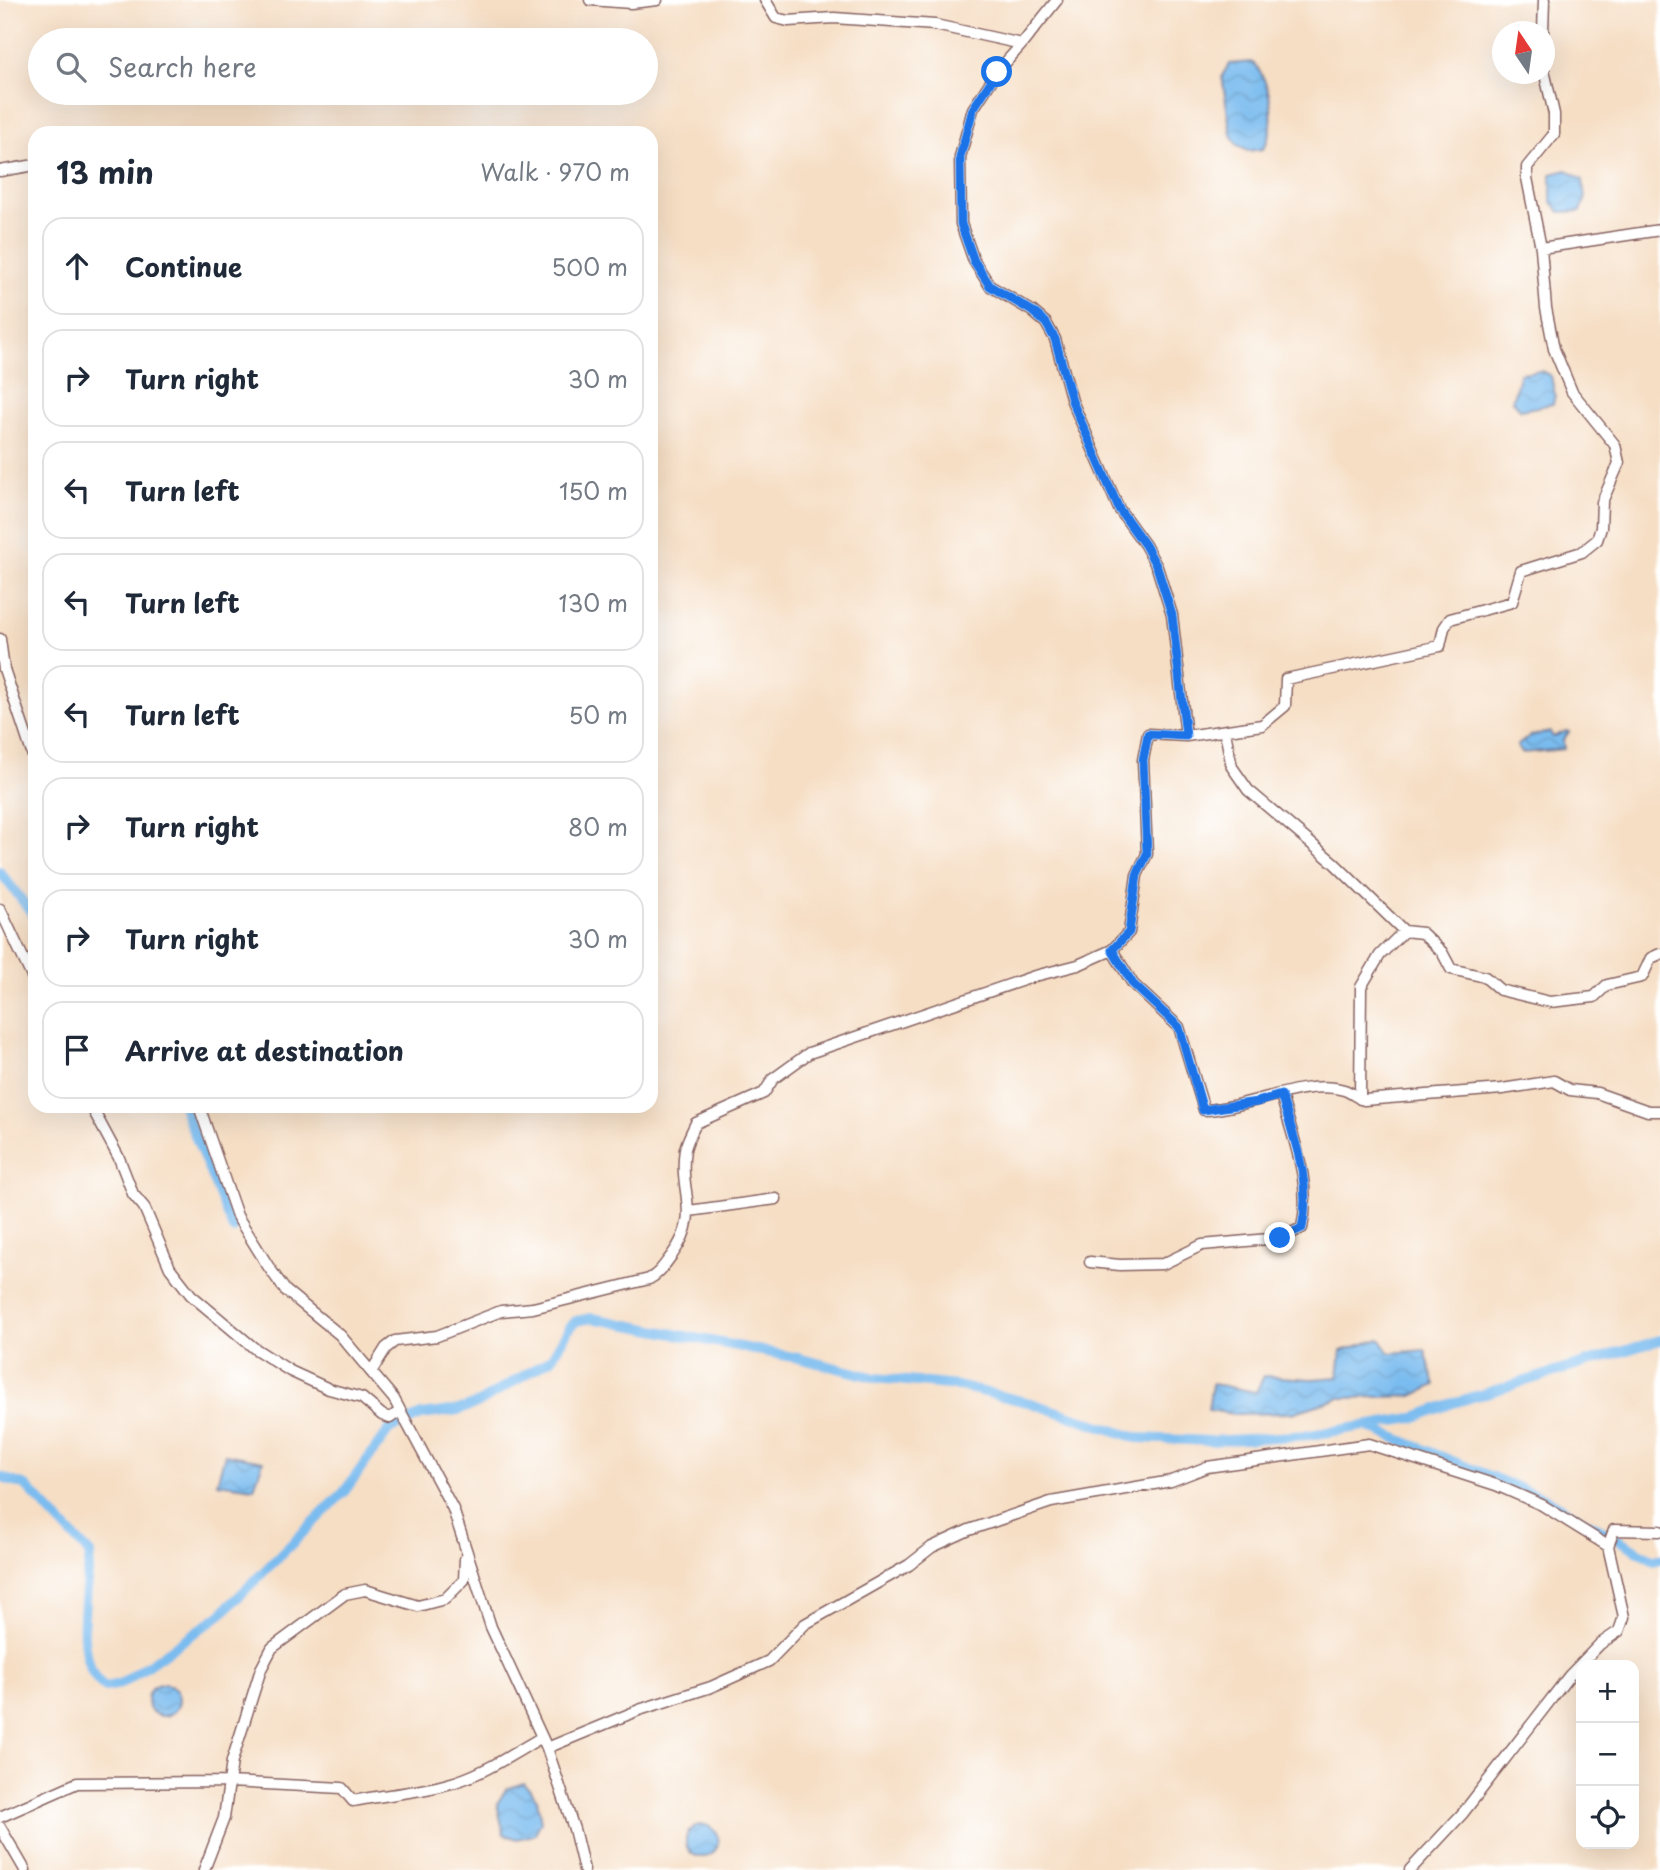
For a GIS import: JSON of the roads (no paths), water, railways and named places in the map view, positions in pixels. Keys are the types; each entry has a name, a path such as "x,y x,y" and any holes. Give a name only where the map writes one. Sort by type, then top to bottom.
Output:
{"street":[{"path":"590,0 631,3 657,0"},
{"path":"765,0 776,18 788,21 834,18 935,25 1022,44"},
{"path":"1058,0 997,72 973,109 960,157 961,224 974,261 990,286 1032,311 1046,323 1055,339 1072,401 1119,509 1157,567 1172,615 1186,736"},
{"path":"1543,21 1544,0"},
{"path":"372,1372 386,1348 395,1341 437,1336 501,1311 533,1308 649,1279 659,1273 683,1241 690,1219 684,1185 685,1147 696,1124 764,1093 773,1079 809,1053 1035,976 1078,965 1112,950 1129,932 1137,875 1147,854 1143,760 1148,734 1186,736 1262,725 1285,706 1286,679 1440,646 1444,628 1450,619 1512,602 1521,570 1582,552 1597,540 1601,528 1602,502 1619,463 1615,445 1572,392 1554,349 1546,309 1541,248 1527,178 1527,167 1554,134 1554,114 1548,84"},
{"path":"0,171 28,166"},
{"path":"1541,248 1660,230"},
{"path":"0,639 4,669 28,741"},
{"path":"1225,732 1232,767 1248,790 1334,863 1404,931 1422,933 1442,952 1451,969 1485,976 1500,990 1550,1002 1594,997 1607,985 1642,977 1651,958 1660,954"},
{"path":"0,909 28,968"},
{"path":"1360,1099 1361,987 1380,955 1404,931"},
{"path":"1112,950 1133,984 1179,1027 1203,1110 1257,1102 1314,1088 1344,1090 1360,1099 1502,1089 1555,1081 1570,1090 1597,1093 1648,1111 1660,1111"},
{"path":"1090,1262 1120,1265 1163,1264 1202,1245 1280,1238 1302,1228 1307,1205 1306,1181 1281,1095"},
{"path":"94,1113 119,1158 133,1194 144,1207 170,1268 191,1295 254,1348 290,1371 329,1389 362,1398 387,1418 400,1411"},
{"path":"201,1113 237,1216 268,1266 285,1290 340,1335 394,1399 453,1509 491,1627 547,1748 574,1829 584,1870"},
{"path":"689,1211 776,1199"},
{"path":"547,1748 639,1710 710,1687 769,1661 806,1624 909,1565 932,1547 969,1530 1051,1502 1171,1481 1207,1467 1369,1444 1496,1485 1542,1505 1608,1546"},
{"path":"1410,1870 1463,1813 1569,1676 1600,1644 1619,1631 1624,1617 1608,1546 1614,1530 1660,1531"},
{"path":"204,1870 224,1818 236,1748 261,1670 272,1648 345,1594 365,1590 418,1606 445,1599 464,1580 466,1555"},
{"path":"0,1818 77,1783 229,1782 342,1788 353,1801 447,1785 487,1769 542,1737"},
{"path":"0,1827 25,1870"}],"water":[{"path":"1252,62 1259,70 1268,92 1271,116 1268,139 1263,149 1248,151 1238,146 1231,135 1222,76 1229,64"},
{"path":"1567,170 1583,180 1585,200 1581,211 1560,212 1551,201 1551,174"},
{"path":"1541,371 1551,376 1555,395 1553,404 1521,410 1512,401 1520,373"},
{"path":"1550,732 1553,737 1569,732 1563,740 1564,749 1522,753 1517,746 1530,736"},
{"path":"1380,1339 1390,1353 1425,1350 1435,1385 1413,1396 1340,1398 1292,1413 1233,1414 1208,1410 1212,1384 1256,1392 1264,1376 1312,1379 1338,1377 1341,1351"},
{"path":"225,1454 263,1461 254,1488 217,1483"},
{"path":"163,1684 174,1689 179,1700 174,1711 163,1716 152,1711 147,1700 152,1689"},
{"path":"524,1783 537,1799 541,1822 534,1835 517,1839 504,1834 497,1804 506,1789"},
{"path":"702,1825 714,1829 718,1841 714,1853 702,1857 690,1853 686,1841 690,1829"}],"waterway":[{"path":"0,872 28,908"},
{"path":"186,1113 233,1229"},
{"path":"0,1477 26,1486 90,1554 84,1606 85,1644 94,1676 105,1687 121,1684 220,1615 344,1492 389,1430 421,1415 458,1410 477,1404 551,1359 576,1321 592,1318 798,1358 876,1378 958,1386 1031,1403 1137,1438 1211,1441 1310,1435 1413,1418 1450,1404 1660,1340"},
{"path":"1366,1426 1546,1499 1654,1560 1660,1558"}]}
